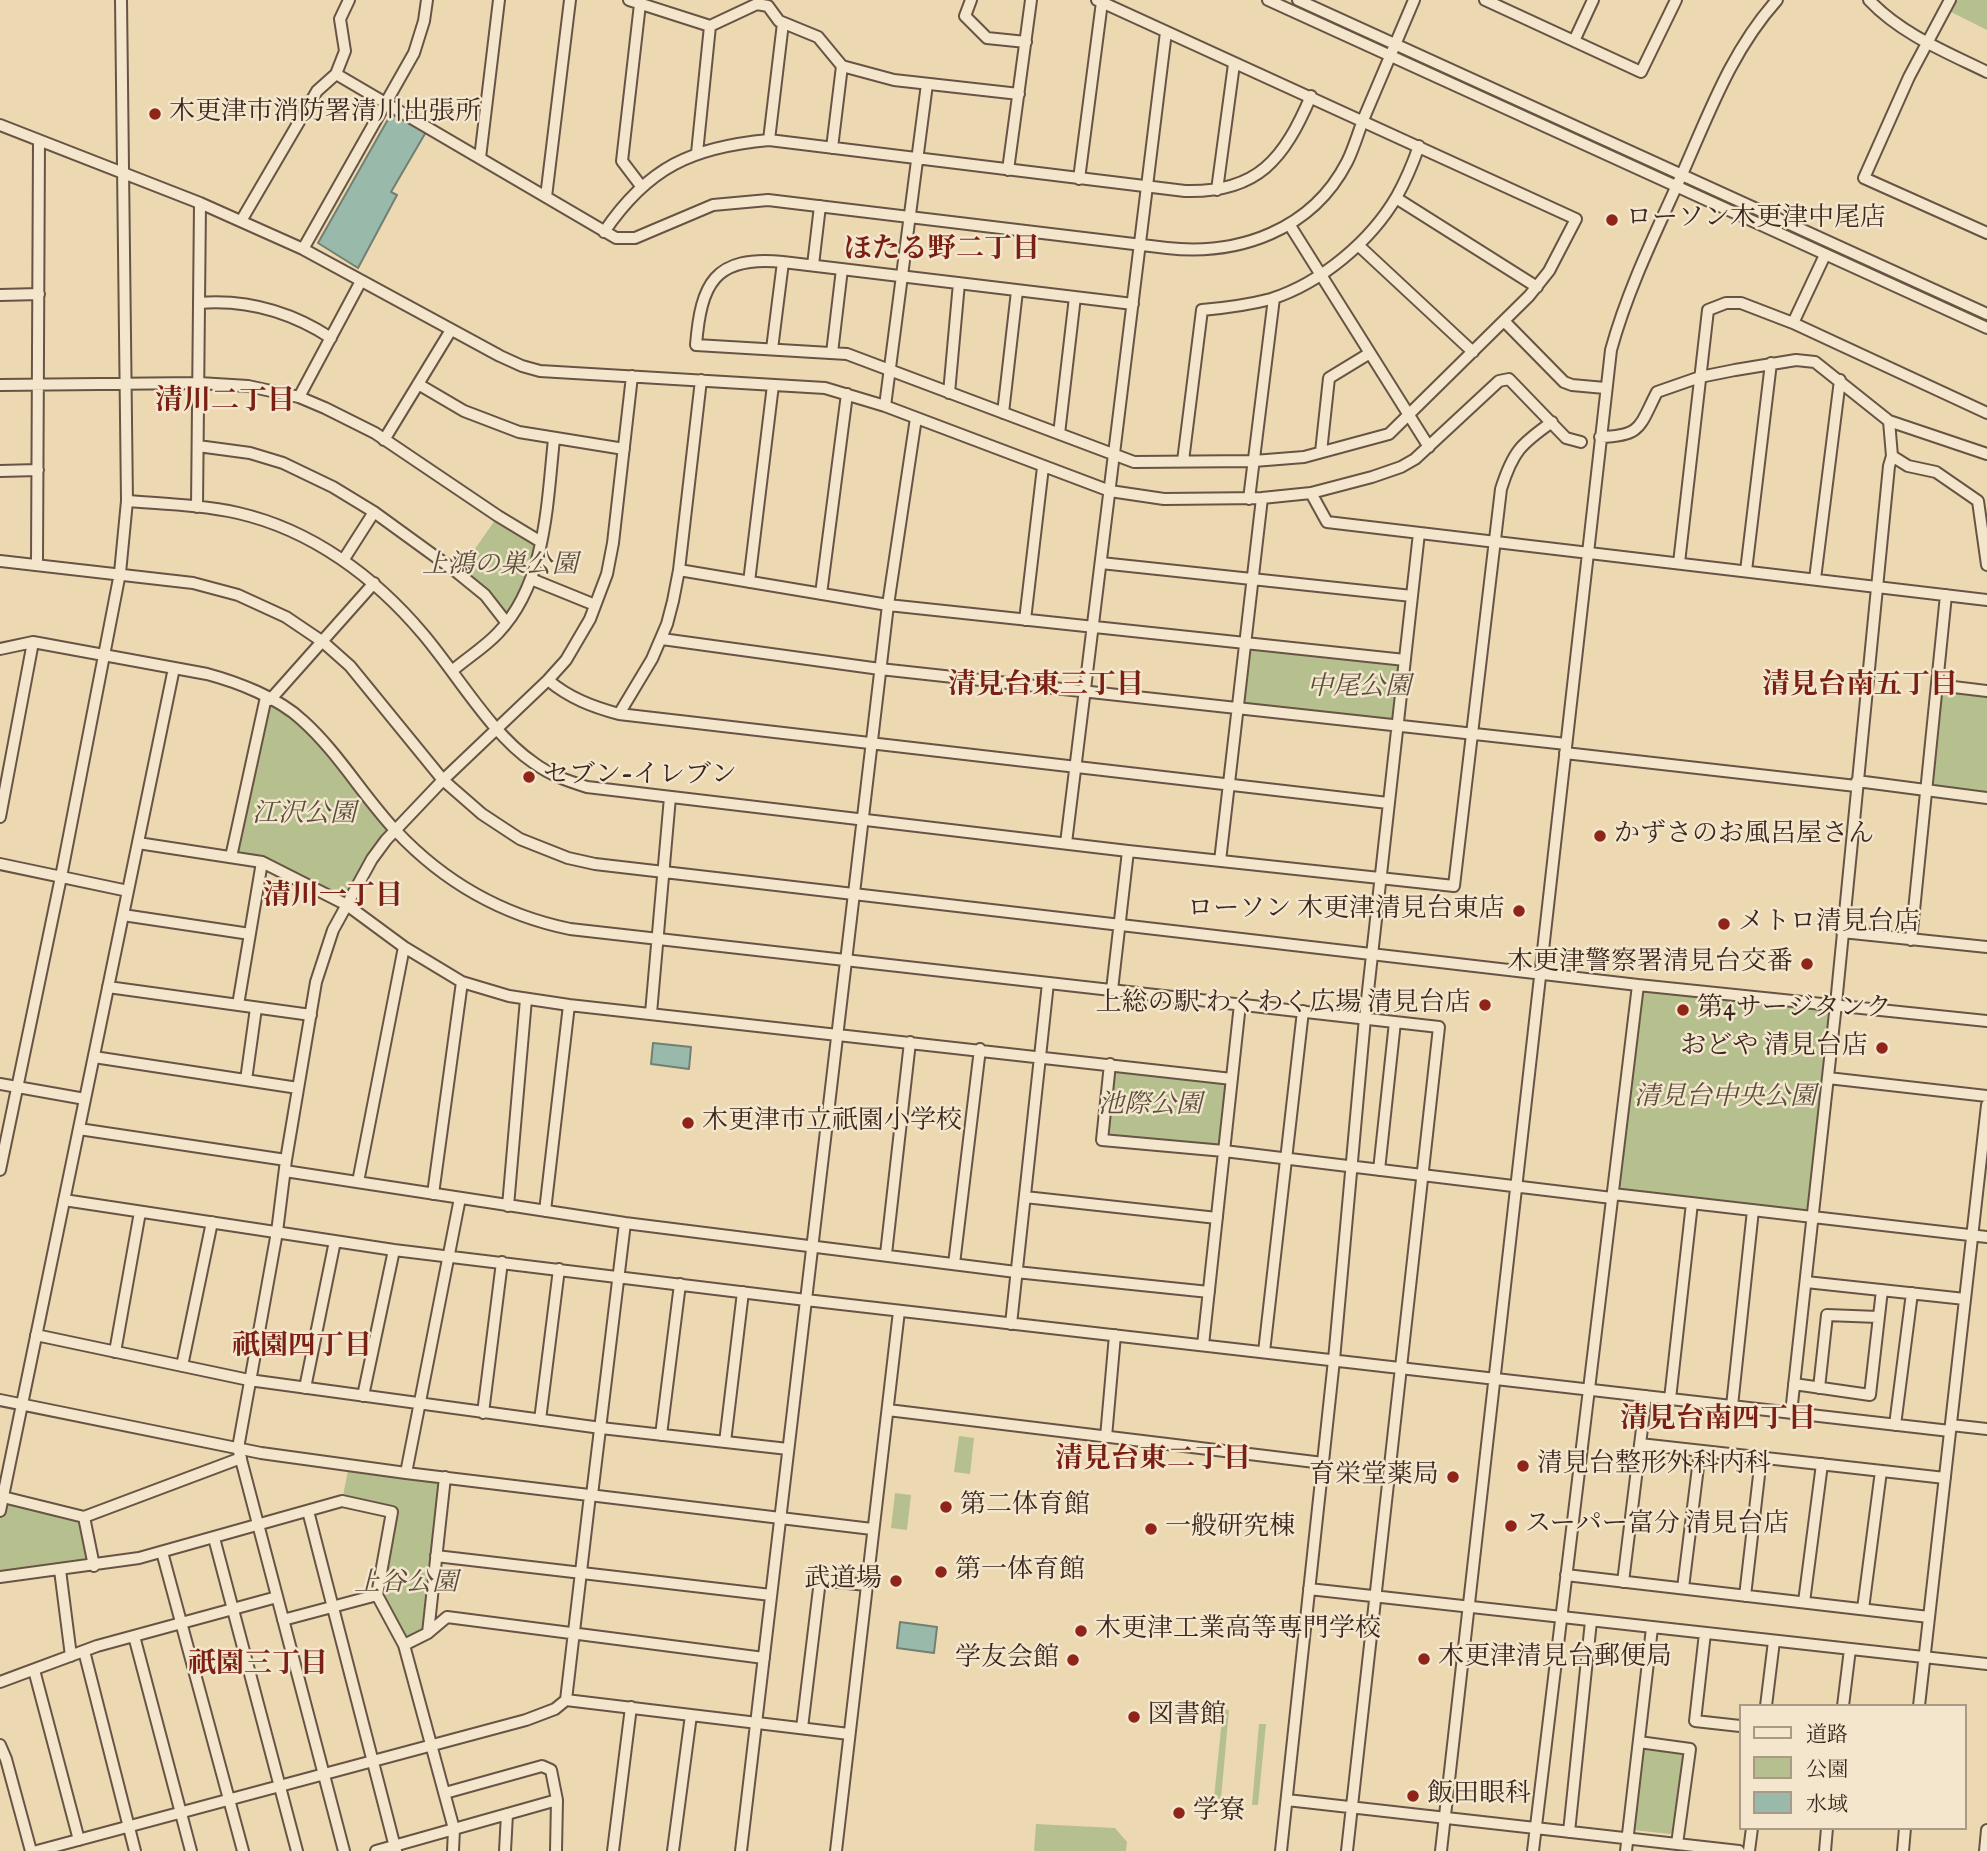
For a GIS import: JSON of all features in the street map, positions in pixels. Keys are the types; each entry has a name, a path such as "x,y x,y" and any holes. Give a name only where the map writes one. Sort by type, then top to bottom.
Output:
{"street":[{"path":"0,1170 120,573 127,500 121,0"},
{"path":"241,221 317,91 336,74 345,51 340,19 349,0"},
{"path":"303,249 414,53 427,0"},
{"path":"480,158 499,0"},
{"path":"546,198 570,0"},
{"path":"971,0 965,16 987,38 1026,42"},
{"path":"1008,170 1031,0"},
{"path":"1268,0 1987,328"},
{"path":"1298,0 1987,314"},
{"path":"336,74 616,238 635,238 698,210 730,203 768,200 1188,251 1213,250 1238,246 1289,224 1311,208 1338,177 1356,142 1362,121 1414,0"},
{"path":"1485,0 1511,6 1574,41 1641,72 1676,0"},
{"path":"1574,41 1593,0"},
{"path":"1441,1851 1611,350 1627,301 1732,61 1760,19 1777,0"},
{"path":"1870,0 1893,21 1927,43 1987,72"},
{"path":"1950,0 1864,178 1987,233"},
{"path":"1079,179 1099,1 1576,219 1549,271 1537,287 1505,322 1389,434 1304,457 1254,461 1134,461 847,354 696,345 698,312 710,284 734,265 748,261 813,265 1133,304"},
{"path":"641,186 622,161 634,2 710,26 757,4 768,6 779,22 818,37 842,66 894,80 1019,94"},
{"path":"769,140 783,23"},
{"path":"697,153 710,26"},
{"path":"1066,844 1166,32"},
{"path":"1217,190 1234,64"},
{"path":"832,148 842,66"},
{"path":"885,406 927,84"},
{"path":"604,232 628,198 661,171 697,153 725,145 769,140 1147,187 1185,191 1217,190 1248,179 1275,160 1294,134 1311,96"},
{"path":"0,125 200,203 303,249 522,366 567,373 825,388 885,406 1110,491 1164,499 1249,499 1339,487 1401,467 1429,447 1504,379 1508,379 1566,438 1581,442"},
{"path":"37,564 39,141"},
{"path":"1183,461 1202,310 1235,307 1273,298 1320,274 1358,245 1375,228 1396,198 1419,146"},
{"path":"1396,198 1537,287"},
{"path":"197,507 200,203"},
{"path":"813,265 820,206"},
{"path":"1289,224 1429,447"},
{"path":"1358,245 1473,352"},
{"path":"1793,323 1825,255"},
{"path":"772,349 783,262"},
{"path":"832,353 842,269"},
{"path":"299,397 362,281"},
{"path":"949,393 959,284"},
{"path":"1003,413 1017,290"},
{"path":"0,295 38,294"},
{"path":"1059,434 1075,298"},
{"path":"1249,499 1273,298"},
{"path":"199,303 238,302 259,306 286,314 331,338"},
{"path":"1679,563 1708,310 1727,303 1741,303 1793,323 1987,413"},
{"path":"1505,322 1564,382 1605,388"},
{"path":"384,440 451,330"},
{"path":"1321,452 1329,378 1370,353"},
{"path":"1600,437 1632,433 1639,426 1657,392 1700,377 1797,360 1815,362 1889,421 1987,454"},
{"path":"1746,571 1771,363"},
{"path":"344,1851 239,1453 316,982 333,930 372,859 394,830 548,680 579,639 607,574 632,376"},
{"path":"619,714 641,680 662,639 679,570 701,380"},
{"path":"1815,579 1840,380"},
{"path":"0,385 198,383 248,386 299,397 350,420 384,440 541,542"},
{"path":"418,384 464,411 519,432 624,449"},
{"path":"749,582 773,385"},
{"path":"821,594 847,394"},
{"path":"741,1851 880,669 916,418"},
{"path":"1791,1413 1892,456 1889,421"},
{"path":"127,500 239,514 275,525 344,559 374,583 417,627 518,752 534,764 568,781 606,791 1454,886 1502,489 1511,461 1525,441 1552,422"},
{"path":"452,671 498,633 528,590 541,542 554,439"},
{"path":"198,446 250,453 283,463 333,487 374,512 476,587 506,622"},
{"path":"1892,456 1909,466 1936,472 1978,501 1987,565"},
{"path":"1025,620 1043,467"},
{"path":"0,471 38,470"},
{"path":"1311,492 1327,522 1987,600"},
{"path":"1220,861 1262,498"},
{"path":"344,559 374,512"},
{"path":"1282,1851 1334,1360 1365,1018 1419,533"},
{"path":"0,561 193,583 238,595 286,617 323,642 364,682 443,780 482,814 520,839 568,858 663,873 854,895 1638,985 1987,1021"},
{"path":"1101,563 1412,596"},
{"path":"679,570 888,606 1405,660"},
{"path":"531,579 595,605"},
{"path":"231,857 268,699 323,642 374,583"},
{"path":"1911,940 1946,594"},
{"path":"662,639 880,669 1473,734 1565,749 1987,798"},
{"path":"1,810 33,642"},
{"path":"0,649 33,642 234,681 301,718 394,830 430,864 458,884 498,906 545,924 846,961 1439,1027 1347,1851"},
{"path":"0,1511 174,668"},
{"path":"548,680 560,691 576,699 619,714 1388,803"},
{"path":"1937,685 1987,691"},
{"path":"651,1013 670,797"},
{"path":"138,844 262,862 347,905 404,947 462,982 526,999 1232,1079"},
{"path":"1112,990 1128,851"},
{"path":"238,1005 262,862"},
{"path":"0,864 128,891"},
{"path":"123,915 250,934"},
{"path":"1842,932 1987,947"},
{"path":"358,1182 404,947"},
{"path":"433,1194 462,982"},
{"path":"1011,1324 1048,984"},
{"path":"1533,1851 1638,985"},
{"path":"108,987 311,1015"},
{"path":"508,1206 526,999"},
{"path":"1203,1346 1240,1004"},
{"path":"545,1211 569,1005"},
{"path":"246,1080 256,1008"},
{"path":"1265,1352 1303,1011"},
{"path":"1379,1170 1395,1022"},
{"path":"886,1254 910,1042"},
{"path":"954,1264 980,1049"},
{"path":"94,1056 298,1088"},
{"path":"1110,1064 1102,1140 1987,1237"},
{"path":"1828,1078 1987,1096"},
{"path":"0,1084 85,1099"},
{"path":"1919,1704 1987,1105"},
{"path":"79,1129 358,1182 625,1223 1016,1272 1209,1292"},
{"path":"1025,1197 1217,1218"},
{"path":"406,1473 460,1199"},
{"path":"64,1200 394,1250 806,1300 1895,1425 1987,1429"},
{"path":"1670,1399 1692,1203"},
{"path":"1732,1406 1753,1210"},
{"path":"115,1352 140,1212"},
{"path":"182,1366 212,1222"},
{"path":"37,1851 526,1720 562,1705 566,1700 625,1223"},
{"path":"305,1388 335,1241"},
{"path":"363,1396 394,1250"},
{"path":"483,1413 502,1262"},
{"path":"540,1420 559,1269"},
{"path":"1805,1282 1965,1298"},
{"path":"661,1435 680,1284"},
{"path":"1794,1384 1870,1395 1882,1290"},
{"path":"725,1442 743,1292"},
{"path":"1895,1425 1912,1293"},
{"path":"836,1851 899,1311"},
{"path":"1819,1388 1827,1315 1878,1317"},
{"path":"36,1335 249,1380 419,1405 788,1449"},
{"path":"1105,1437 1115,1335"},
{"path":"1623,1581 1646,1396"},
{"path":"0,1400 239,1453 872,1529"},
{"path":"888,1410 1323,1462"},
{"path":"1640,1444 1945,1478"},
{"path":"1683,1588 1700,1451"},
{"path":"3,1497 84,1517 239,1453"},
{"path":"1745,1595 1761,1458"},
{"path":"1804,1602 1822,1464"},
{"path":"1863,1609 1881,1471"},
{"path":"428,1633 444,1477"},
{"path":"0,1577 94,1566 162,1552 342,1501 392,1512 377,1595 404,1645 454,1829 453,1851"},
{"path":"308,1511 396,1848"},
{"path":"84,1517 94,1566"},
{"path":"214,1538 297,1851"},
{"path":"162,1552 243,1851"},
{"path":"436,1556 771,1595"},
{"path":"60,1570 71,1656"},
{"path":"1566,1575 1929,1617"},
{"path":"802,1728 820,1580 866,1585"},
{"path":"1309,1589 1987,1664"},
{"path":"283,1620 377,1595"},
{"path":"0,1682 84,1651 277,1597"},
{"path":"430,1614 764,1658"},
{"path":"404,1645 428,1633 447,1617"},
{"path":"1569,1832 1591,1621"},
{"path":"1626,1851 1652,1628"},
{"path":"1705,1633 1695,1721 1738,1726"},
{"path":"134,1636 191,1851"},
{"path":"1766,1704 1774,1641"},
{"path":"1843,1704 1850,1649"},
{"path":"84,1651 135,1851"},
{"path":"34,1670 85,1851"},
{"path":"566,1700 849,1734"},
{"path":"613,1851 631,1707"},
{"path":"673,1851 691,1715"},
{"path":"1639,1742 1690,1749 1683,1847"},
{"path":"0,1745 31,1851"},
{"path":"445,1793 542,1766 551,1770 557,1800 556,1851"},
{"path":"0,1786 12,1779"},
{"path":"376,1851 396,1848 557,1800"},
{"path":"1287,1800 1627,1838 1683,1847 1739,1851"},
{"path":"505,1851 508,1814"},
{"path":"1749,1851 1752,1830"},
{"path":"1825,1851 1827,1830"},
{"path":"1903,1851 1905,1830"},
{"path":"1985,1851 1987,1830"}],"green space":[{"path":"1956,0 1987,0 1987,30 1949,11"},
{"name":"上鴻の巣公園","path":"498,516 541,542 532,574 506,622 458,573"},
{"name":"中尾公園","path":"1245,643 1405,660 1397,726 1237,708"},
{"path":"1945,691 1987,696 1987,795 1935,788 1932,783 1940,697"},
{"name":"江沢公園","path":"270,700 301,718 394,829 347,905 262,862 231,857"},
{"name":"清見台中央公園","path":"1641,989 1832,1007 1809,1212 1618,1191"},
{"name":"池際公園","path":"1110,1064 1232,1079 1224,1151 1102,1140"},
{"path":"959,1436 974,1438 970,1474 954,1472"},
{"name":"上谷公園","path":"349,1465 445,1477 428,1633 404,1645 377,1595 392,1512 342,1501"},
{"path":"895,1493 911,1495 907,1530 891,1528"},
{"path":"3,1497 84,1517 94,1566 0,1577 0,1511"},
{"path":"1223,1709 1229,1710 1221,1799 1214,1798"},
{"path":"1259,1724 1266,1724 1258,1805 1252,1805"},
{"path":"1643,1749 1683,1755 1674,1831 1670,1834 1633,1830 1640,1751"},
{"path":"1036,1824 1115,1828 1127,1842 1126,1851 1034,1851"}],"water":[{"path":"391,114 426,132 391,192 397,195 358,268 318,243"},
{"path":"653,1043 691,1047 689,1069 651,1064"},
{"path":"900,1622 937,1627 934,1653 897,1648"}],"place":[{"name":"木更津市消防署清川出張所","path":"155,114"},
{"name":"ローソン木更津中尾店","path":"1612,220"},
{"name":"セブン-イレブン","path":"529,777"},
{"name":"かずさのお風呂屋さん","path":"1600,836"},
{"name":"ローソン 木更津清見台東店","path":"1519,911"},
{"name":"メトロ清見台店","path":"1724,924"},
{"name":"木更津警察署清見台交番","path":"1807,964"},
{"name":"上総の駅 わくわく広場 清見台店","path":"1485,1005"},
{"name":"第4サージタンク","path":"1683,1010"},
{"name":"おどや 清見台店","path":"1882,1048"},
{"name":"木更津市立祇園小学校","path":"688,1123"},
{"name":"清見台整形外科内科","path":"1523,1466"},
{"name":"育栄堂薬局","path":"1453,1477"},
{"name":"第二体育館","path":"946,1507"},
{"name":"スーパー富分 清見台店","path":"1511,1526"},
{"name":"一般研究棟","path":"1151,1529"},
{"name":"第一体育館","path":"941,1572"},
{"name":"武道場","path":"896,1581"},
{"name":"木更津工業高等専門学校","path":"1081,1631"},
{"name":"木更津清見台郵便局","path":"1424,1659"},
{"name":"学友会館","path":"1073,1660"},
{"name":"図書館","path":"1134,1717"},
{"name":"飯田眼科","path":"1413,1796"},
{"name":"学寮","path":"1179,1813"}],"district":[{"name":"ほたる野二丁目","path":"942,251"},
{"name":"清川二丁目","path":"225,403"},
{"name":"清見台東三丁目","path":"1046,687"},
{"name":"清見台南五丁目","path":"1860,687"},
{"name":"清川一丁目","path":"333,898"},
{"name":"祇園四丁目","path":"302,1348"},
{"name":"清見台南四丁目","path":"1718,1421"},
{"name":"清見台東二丁目","path":"1153,1461"},
{"name":"祇園三丁目","path":"258,1666"}]}
